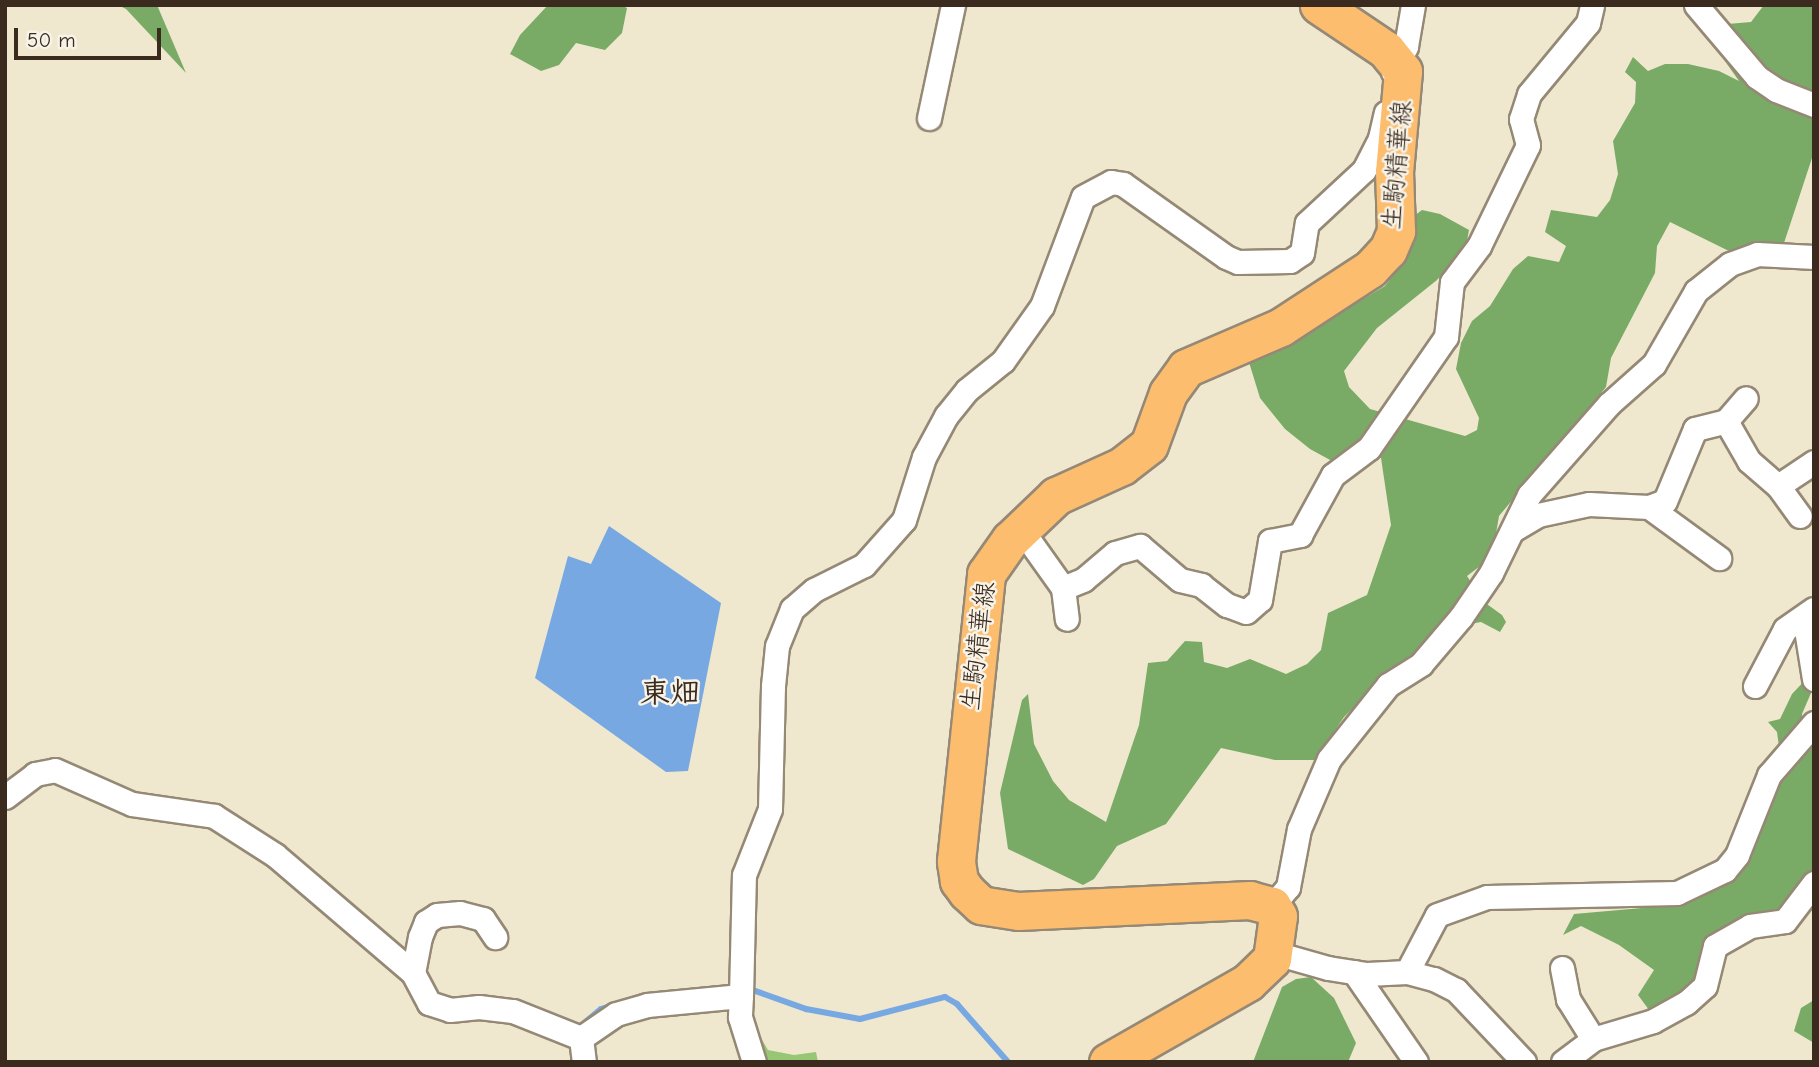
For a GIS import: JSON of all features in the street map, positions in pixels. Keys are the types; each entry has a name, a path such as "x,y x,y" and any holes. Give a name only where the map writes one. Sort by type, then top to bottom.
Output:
{"main road":[{"name":"生駒精華線","path":"1272,906 1250,900 1018,911 981,905 967,892 956,861 983,593 994,558 1056,496 1122,466 1149,444 1171,386 1186,368 1281,327 1370,269 1388,250 1396,231 1394,172 1405,80 1397,61 1319,5"},
{"path":"1108,1062 1236,989 1275,953 1278,916 1272,906"}],"street":[{"path":"929,118 953,5"},
{"path":"754,1062 740,1017 742,888 771,809 773,686 777,646 792,609 814,590 864,565 904,520 924,457 946,416 967,390 1003,361 1042,306 1083,197 1111,182 1123,184 1226,257 1238,262 1290,261 1302,253 1307,223 1351,185 1374,154 1397,61 1406,47 1413,5"},
{"path":"1063,588 1083,580 1115,553 1140,546 1180,580 1201,585 1227,605 1246,612 1260,600 1270,541 1300,535 1333,475 1369,448 1446,337 1451,282 1479,246 1528,145 1521,119 1529,94 1588,23 1592,5"},
{"path":"1696,5 1757,77 1776,90 1814,105"},
{"path":"1272,906 1287,887 1299,829 1329,759 1388,685 1421,664 1461,617 1491,573 1529,495 1609,404 1662,354 1696,291 1710,277 1757,254 1814,257"},
{"path":"1513,530 1538,515 1589,503 1649,507 1665,501 1695,429 1726,421 1746,398"},
{"path":"1726,421 1749,461 1778,486 1800,516"},
{"path":"1778,486 1814,462"},
{"path":"1649,507 1719,558"},
{"path":"1021,529 1063,588 1067,619"},
{"path":"1755,686 1785,629 1809,613 1814,679"},
{"path":"1407,971 1437,915 1486,898 1677,893 1725,870 1737,855 1769,775 1814,723"},
{"path":"5,797 35,774 55,770 132,804 214,816 275,855 413,973 429,1003 440,1009 479,1006 513,1011 581,1038"},
{"path":"1563,1062 1593,1039 1653,1021 1686,1003 1705,986 1715,946 1750,926 1785,921 1814,883"},
{"path":"413,973 420,936 426,922 437,915 460,913 483,919 495,937"},
{"path":"1275,953 1354,972 1407,971 1456,990 1524,1062"},
{"path":"1562,968 1568,999 1593,1039"},
{"path":"1354,972 1416,1062"},
{"path":"581,1038 616,1014 647,1005 741,996"},
{"path":"581,1038 584,1062"}],"green space":[{"path":"118,5 157,5 186,73 126,9"},
{"path":"548,5 621,5 627,8 622,33 605,50 576,43 559,65 541,71 510,54 520,35"},
{"path":"1764,5 1814,5 1814,152 1784,243 1733,253 1670,222 1657,246 1655,273 1611,358 1606,387 1499,516 1492,557 1467,576 1484,602 1502,615 1506,622 1500,632 1481,622 1470,624 1442,647 1397,664 1344,717 1315,760 1275,760 1221,748 1166,824 1117,846 1094,879 1083,885 1008,849 1000,793 1022,700 1028,694 1034,744 1053,781 1069,800 1106,822 1139,725 1148,663 1167,661 1185,641 1202,642 1204,662 1227,668 1250,659 1286,674 1307,664 1321,650 1328,613 1367,595 1391,525 1381,458 1360,454 1341,466 1310,449 1285,429 1260,398 1248,359 1258,349 1277,350 1385,286 1400,266 1414,216 1422,210 1440,214 1469,230 1466,246 1437,280 1377,328 1344,371 1349,387 1370,409 1465,436 1477,430 1479,418 1456,369 1461,343 1472,321 1490,306 1513,269 1528,256 1559,262 1566,246 1545,232 1551,210 1597,217 1610,200 1618,174 1613,141 1635,103 1636,82 1625,72 1633,57 1648,71 1665,64 1688,64 1719,71 1739,81 1706,34 1716,25 1751,22"},
{"path":"1809,676 1814,686 1802,714 1804,734 1814,739 1814,884 1785,918 1737,934 1720,962 1655,1018 1638,995 1654,970 1619,945 1581,926 1563,935 1574,914 1642,908 1693,896 1728,875 1770,804 1754,794 1754,779 1779,747 1777,732 1768,722 1780,719 1792,694"},
{"path":"1311,977 1334,998 1356,1043 1348,1062 1253,1062 1282,987 1296,979"},
{"path":"1814,1000 1814,1043 1794,1031 1801,1008"},
{"path":"761,1038 768,1050 794,1055 816,1052 818,1062 759,1062 752,1041"}],"water":[{"path":"609,526 721,603 688,771 666,772 535,678 568,556 591,564"}],"waterway":[{"path":"747,988 806,1009 860,1019 945,997 957,1004 1008,1062"},
{"path":"583,1024 601,1009 641,996"}],"district":[{"name":"東畑","path":"670,693"}]}
